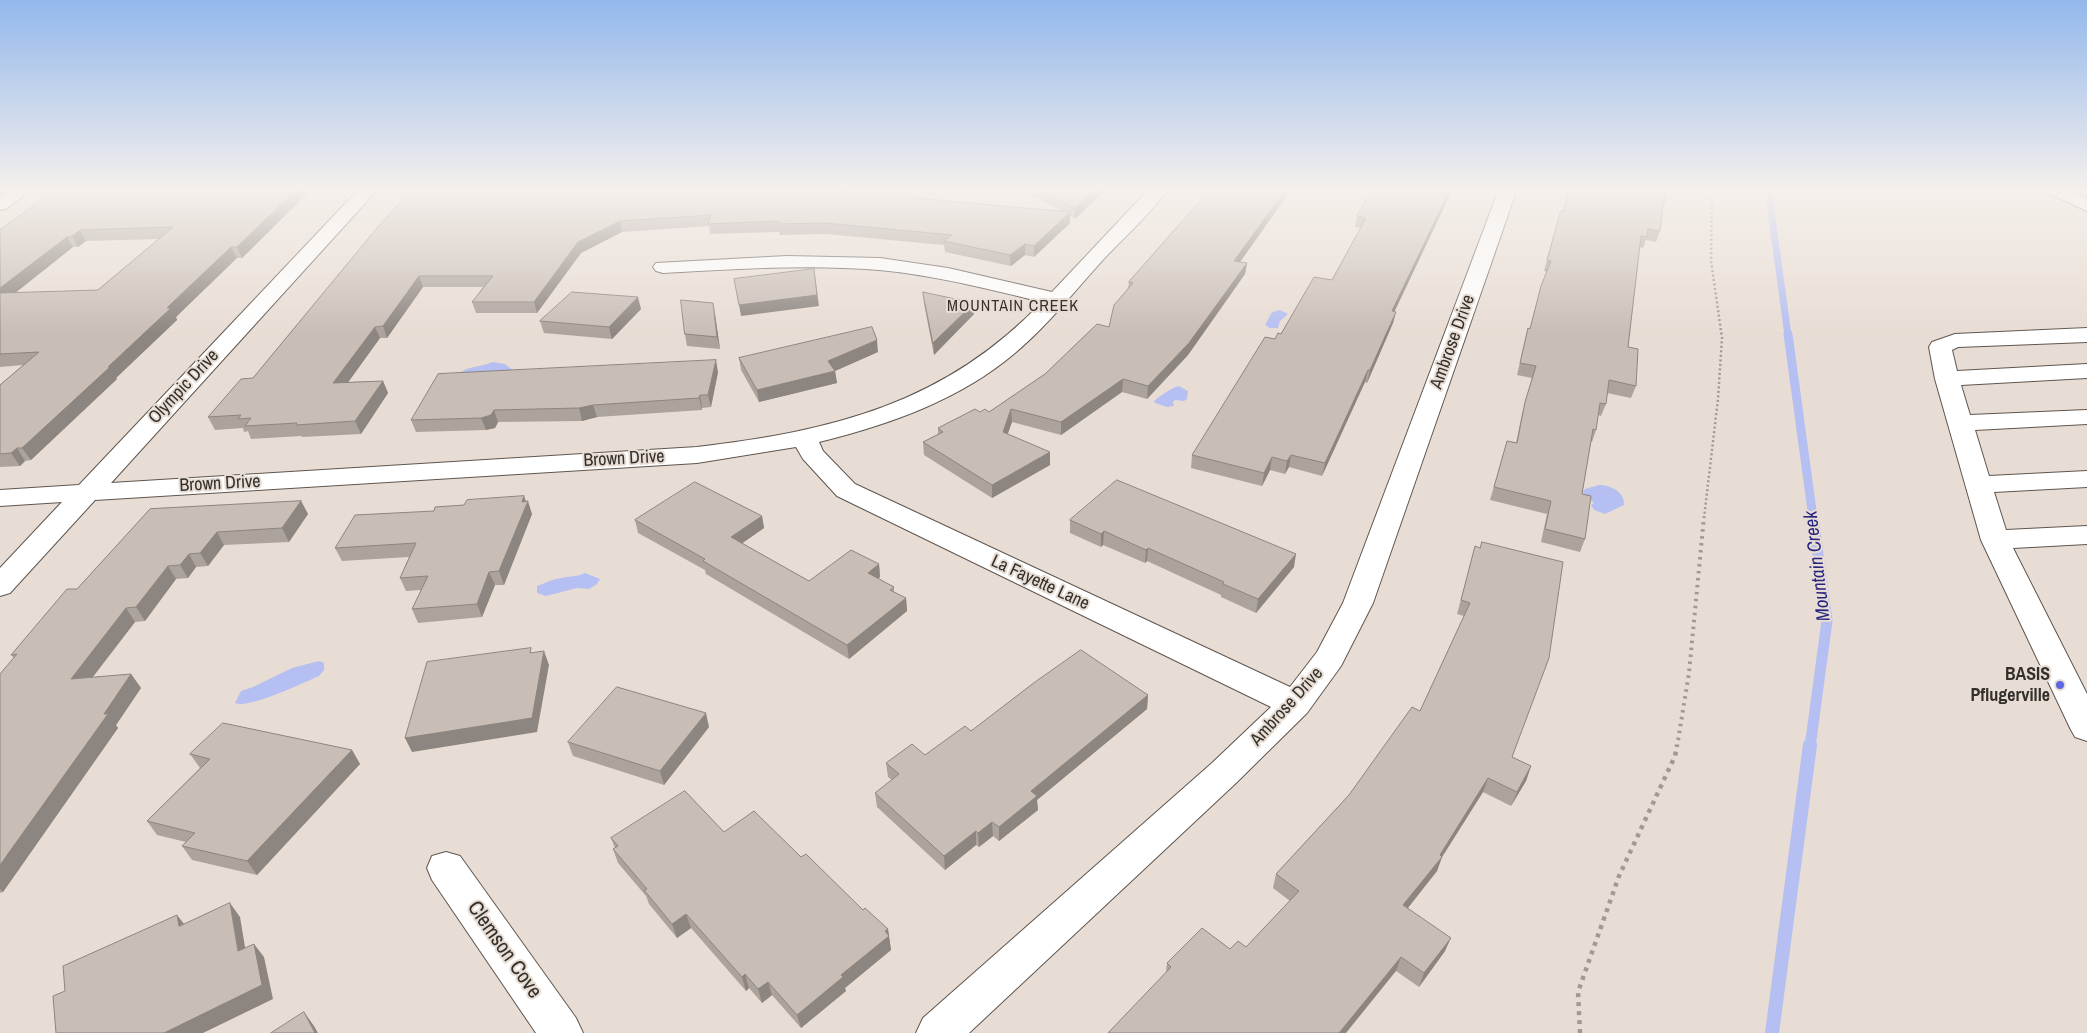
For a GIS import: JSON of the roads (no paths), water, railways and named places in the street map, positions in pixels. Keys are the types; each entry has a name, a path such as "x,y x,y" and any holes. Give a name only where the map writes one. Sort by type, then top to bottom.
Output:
{"street":[{"name":"Olympic Drive","path":"0,586 85,492 324,237"},
{"name":"Brown Drive","path":"0,498 697,455 805,439 869,420 923,400 966,378 1006,349 1114,237"},
{"name":"Ambrose Drive","path":"938,1033 1224,774 1295,704 1330,658 1358,603 1491,237"},
{"path":"663,267 757,262 865,263 911,268 1056,299"},
{"path":"2087,335 1955,341 1940,347 1947,379 1995,540 2087,728"},
{"path":"1947,379 2087,371"},
{"path":"1961,423 2087,417"},
{"name":"La Fayette Lane","path":"805,439 812,454 846,490 1295,704"},
{"path":"1979,485 2087,479"},
{"path":"1995,540 2087,535"},
{"name":"Clemson Cove","path":"446,868 561,1033"}],"water":[{"path":"1280,310 1288,314 1280,321 1278,328 1270,328 1265,325 1272,312"},
{"path":"493,362 505,364 514,371 459,374 466,369"},
{"path":"1179,386 1188,391 1187,399 1184,401 1175,400 1173,402 1174,406 1167,407 1155,403 1154,401 1162,395"},
{"path":"1599,485 1608,486 1620,493 1624,500 1624,505 1605,514 1594,510 1591,505 1594,503 1583,492 1585,489"},
{"path":"585,573 600,579 597,584 589,589 577,588 546,596 537,593 537,586 555,579"},
{"path":"319,661 324,663 324,670 319,676 264,699 242,704 235,703 241,691 292,668"}],"waterway":[{"name":"Mountain Creek","path":"1775,237 1788,335"},
{"name":"Mountain Creek","path":"1788,334 1813,518"},
{"name":"Mountain Creek","path":"1810,747 1827,621 1813,517"},
{"name":"Mountain Creek","path":"1772,1033 1810,745"}],"place":[{"name":"BASIS Pflugerville","path":"2060,685"}],"district":[{"name":"MOUNTAIN CREEK","path":"1013,307"}]}
